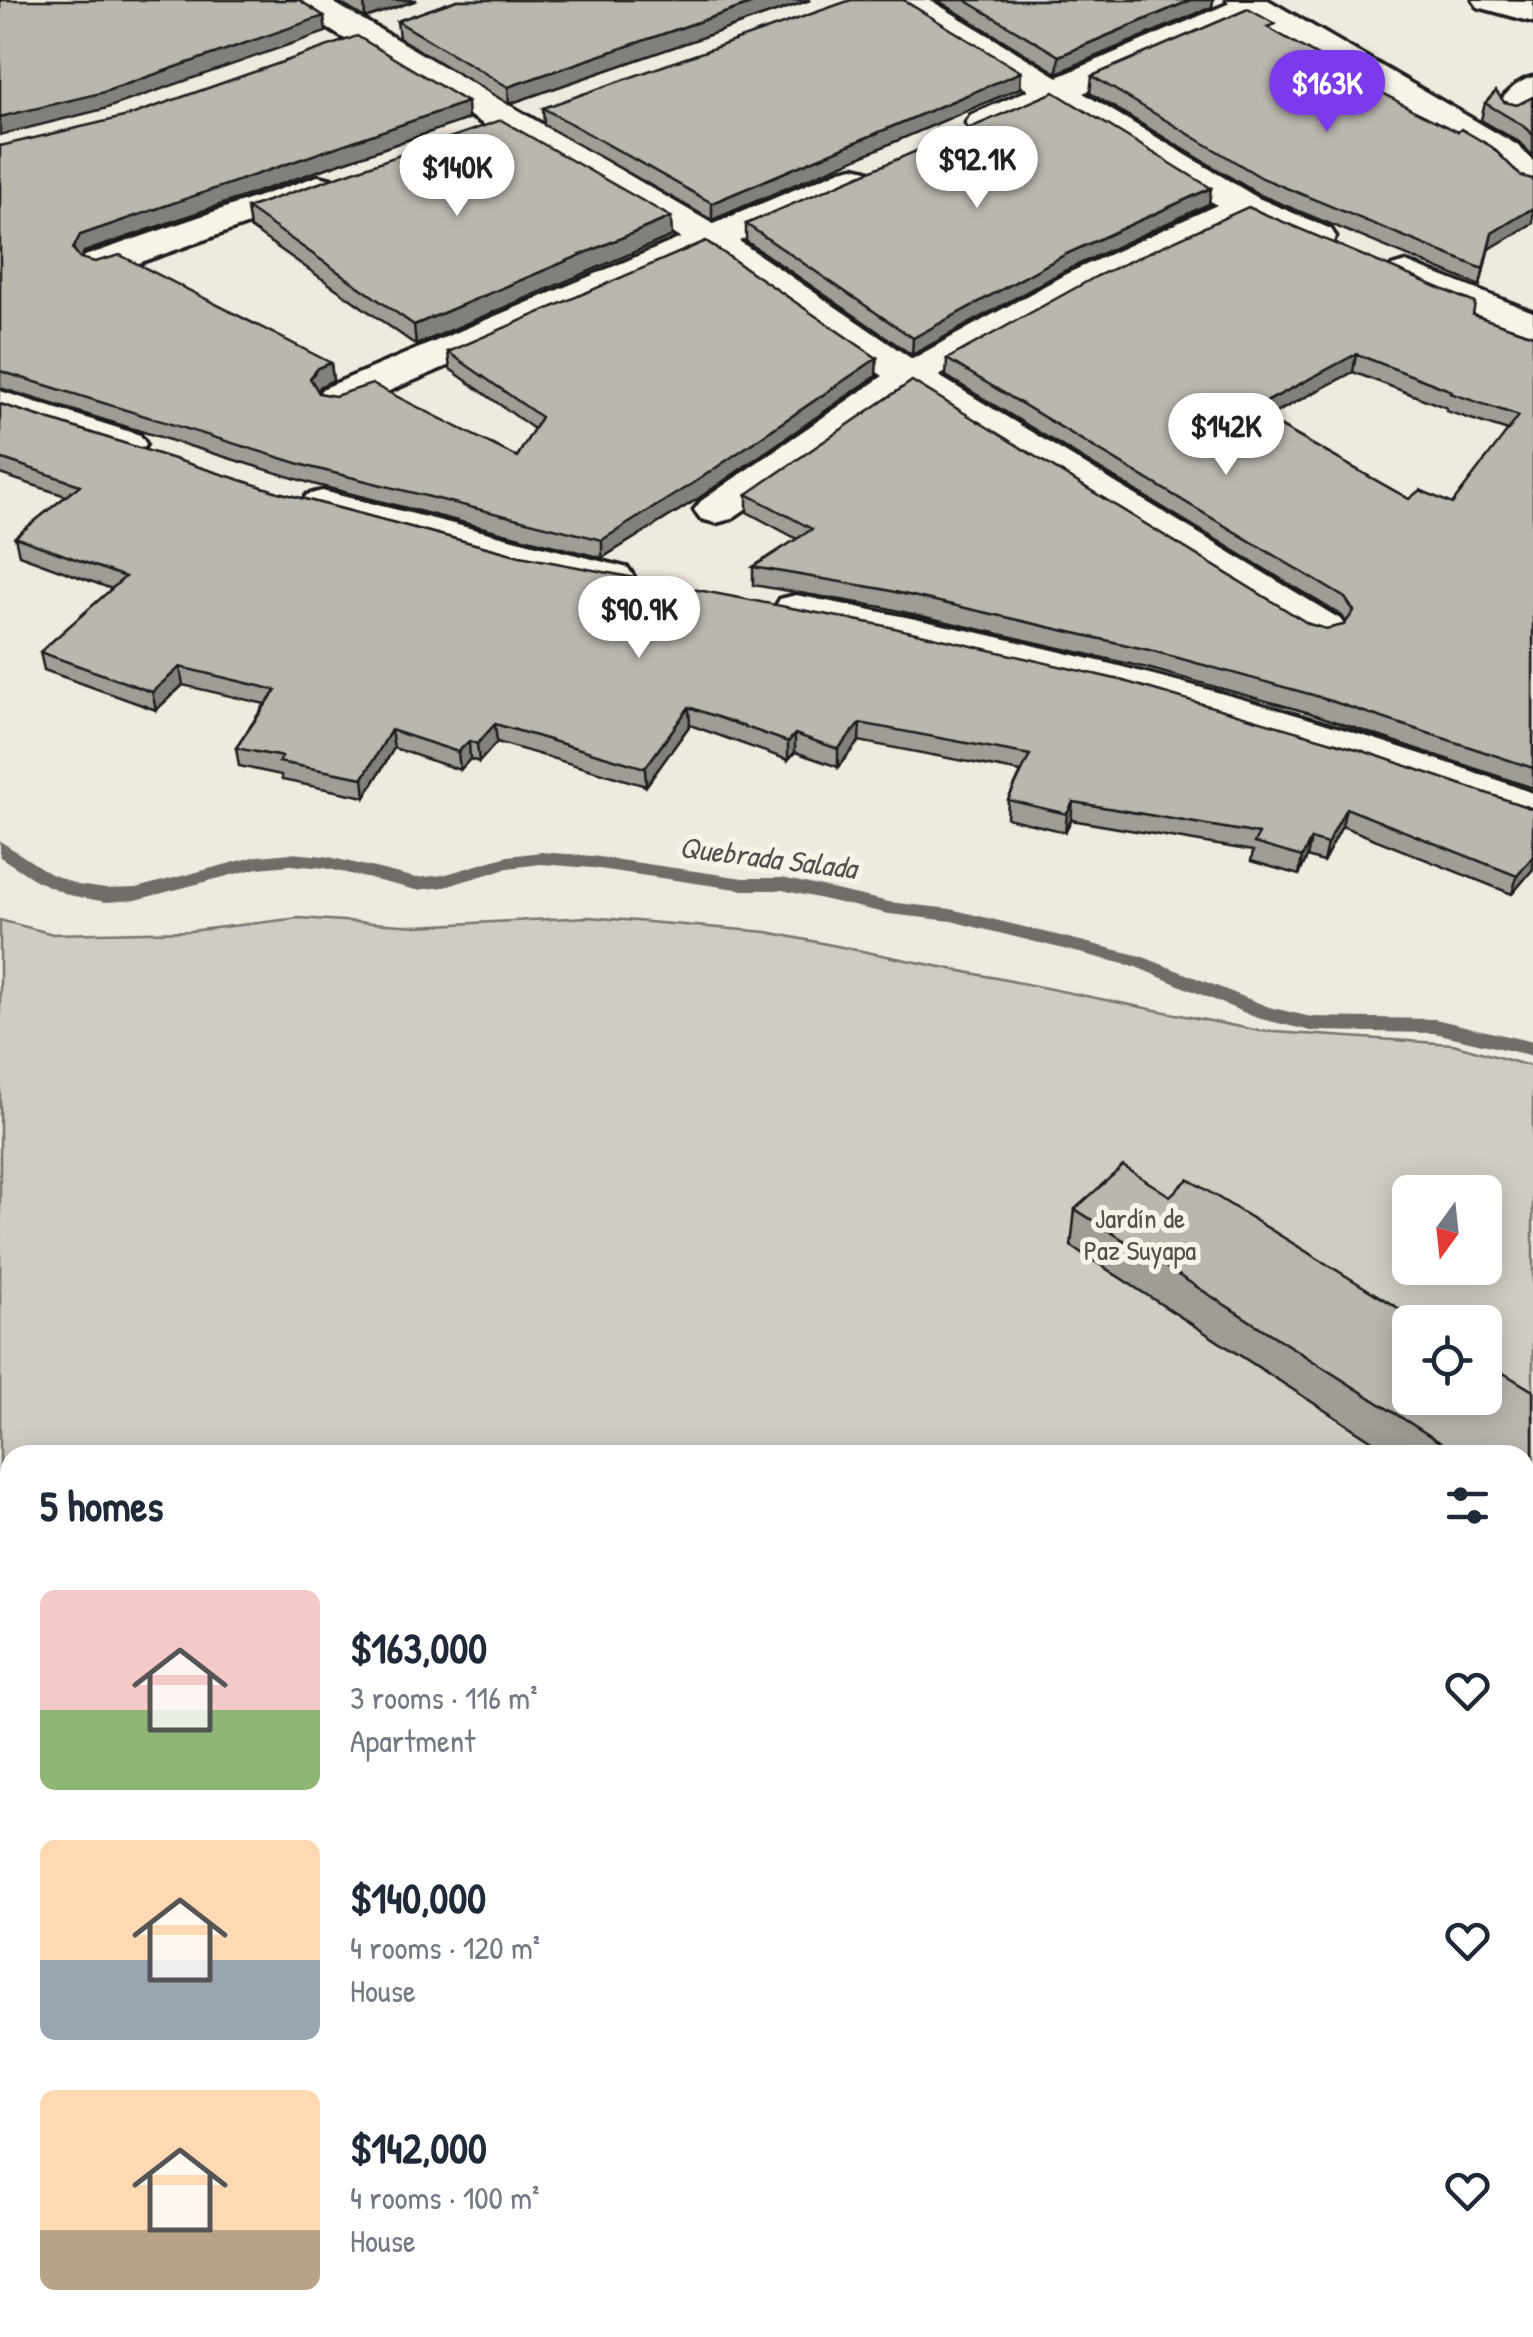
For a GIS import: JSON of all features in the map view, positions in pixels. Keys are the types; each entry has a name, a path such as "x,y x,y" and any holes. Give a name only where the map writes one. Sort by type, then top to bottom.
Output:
{"street":[{"path":"305,0 506,122 712,239 910,376 1324,628"},
{"path":"906,0 1245,206 1503,316 1533,324"},
{"path":"1490,0 1533,12"},
{"path":"950,138 1248,3 1504,153 1533,182"},
{"path":"337,398 894,161"},
{"path":"99,264 358,174"},
{"path":"716,510 910,376 1080,282 1245,206"},
{"path":"0,403 164,457"},
{"path":"274,492 598,574 654,584"},
{"path":"748,601 880,624 1153,688 1403,760 1533,810"}],"green space":[{"name":"Jardín de Paz Suyapa","path":"589,917 767,932 1260,1031 1453,1044 1533,1067 1533,1445 0,1445 0,920 53,934 190,931 299,918 417,926"}],"building":[{"path":"0,0 299,0 324,16 101,93 0,117"},
{"path":"457,0 762,0 508,87 397,21"},
{"path":"851,0 903,0 1021,72 712,203 543,108"},
{"path":"965,0 1191,0 1059,56"},
{"path":"1248,9 1275,24 1267,27 1411,109 1458,132 1461,129 1492,147 1521,176 1533,179 1533,208 1492,233 1483,269 1262,178 1092,76"},
{"path":"357,36 467,102 80,235 73,249 80,258 95,262 120,255 331,363 318,368 310,378 319,393 335,396 372,384 517,457 541,417 448,352 706,241 877,358 602,540 310,467 0,371 0,146 128,116"},
{"path":"1496,91 1504,102 1517,105 1533,97 1533,135 1485,103"},
{"path":"1054,92 1211,188 1066,254 913,338 746,224"},
{"path":"501,120 671,217 414,325 247,208"},
{"path":"1248,207 1475,303 1473,315 1533,335 1533,768 1313,695 1149,650 882,589 753,567 812,529 747,494 912,381 1309,624 1326,629 1344,625 1354,611 1345,598 947,359 1097,276","holes":["1356,354 1519,416 1452,504 1420,490 1409,499 1251,410"]},
{"path":"0,404 278,492 520,556 881,625 1120,680 1360,750 1533,809 1533,856 1517,876 1346,808 1327,844 1311,839 1302,857 1254,843 1259,834 1073,802 1067,814 1008,800 1030,755 860,723 838,749 795,734 788,742 689,707 645,768 495,724 477,744 469,741 458,752 391,730 363,778 279,762 282,757 236,748 276,690 180,667 152,692 40,652 125,577 15,537 80,485 0,458"},
{"path":"1123,1166 1170,1196 1188,1179 1393,1305 1392,1412 1075,1209"},
{"path":"1502,1372 1533,1391 1533,1445 1444,1445 1397,1415 1502,1415"}],"waterway":[{"name":"Quebrada Salada","path":"0,847 43,877 75,891 106,896 136,894 258,862 291,859 325,862 416,884 541,858 743,884 782,884 889,908 951,915 1141,962 1264,1013 1311,1024 1435,1026 1533,1049"}]}
